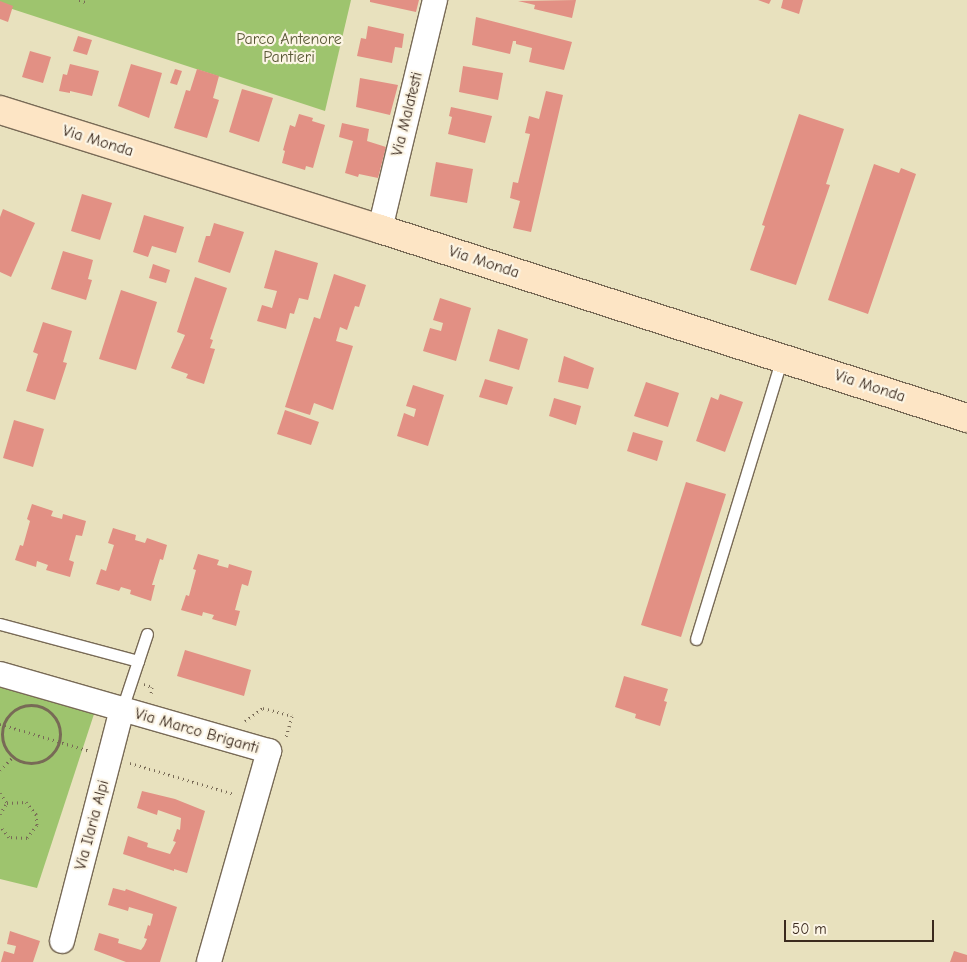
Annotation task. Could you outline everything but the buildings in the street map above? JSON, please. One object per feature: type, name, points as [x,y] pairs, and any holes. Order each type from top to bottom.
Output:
[{"type":"main road","name":"Via Monda","points":[[0,110],[380,229],[967,418]]},
{"type":"street","name":"Via Malatesti","points":[[380,229],[435,0]]},
{"type":"street","name":"Via Marco Briganti","points":[[0,674],[269,751],[209,962]]},
{"type":"street","name":"Via Ilaria Alpi","points":[[62,941],[122,709]]},
{"type":"lane","points":[[696,639],[782,358]]},
{"type":"lane","points":[[0,624],[138,661]]},
{"type":"lane","points":[[122,709],[147,634]]},
{"type":"path","points":[[79,0],[88,3]]},
{"type":"path","points":[[28,706],[46,709],[58,723],[59,742],[55,750],[48,758],[30,763],[13,756],[3,740],[5,722],[11,714],[28,706]]},
{"type":"path","points":[[0,770],[13,756]]},
{"type":"path","points":[[0,793],[7,803]]},
{"type":"path","points":[[0,826],[9,837],[27,838],[37,825],[36,814],[26,802],[7,803]]},
{"type":"path","points":[[0,814],[7,803]]},
{"type":"green space","name":"Parco Antenore Pantieri","points":[[0,0],[351,0],[325,111],[0,5]]},
{"type":"green space","points":[[0,683],[95,711],[37,888],[0,879]]}]
